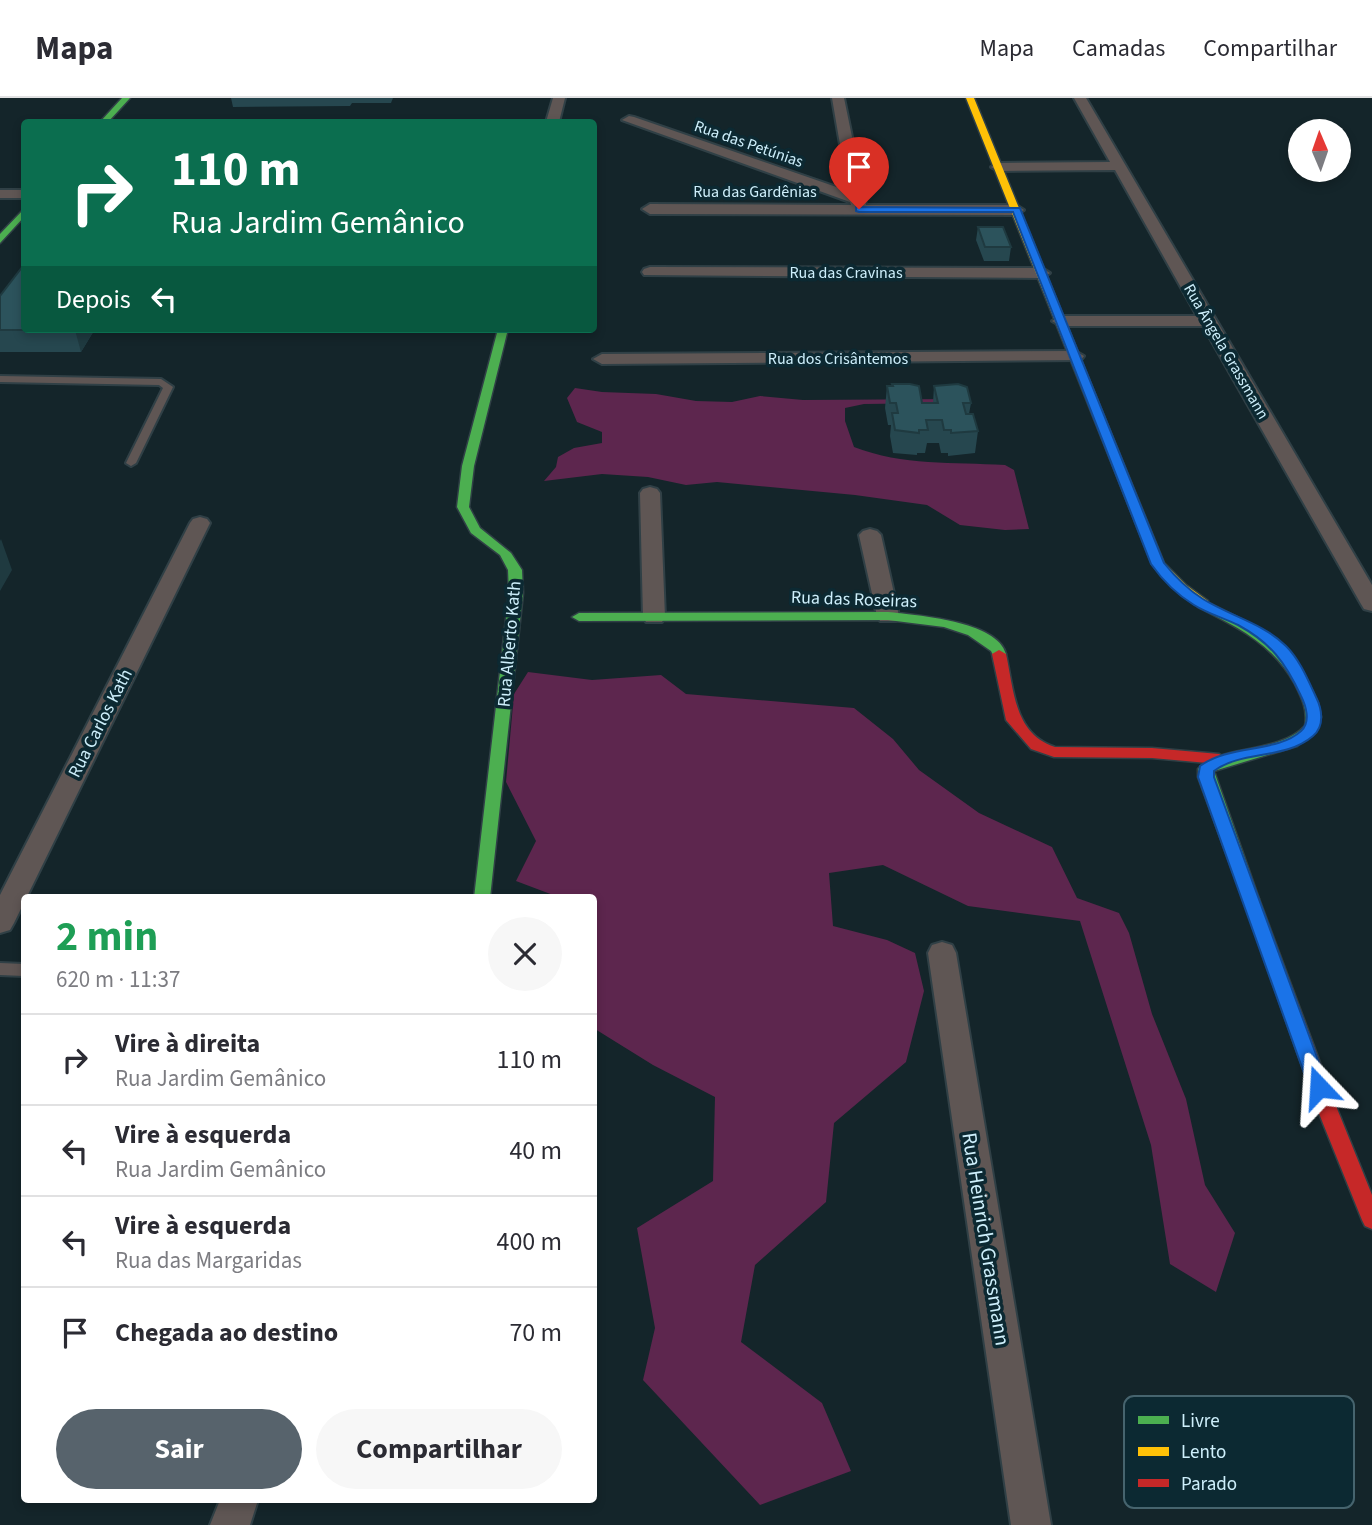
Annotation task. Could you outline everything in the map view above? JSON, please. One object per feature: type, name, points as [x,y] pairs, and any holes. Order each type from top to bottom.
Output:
[{"type":"street","points":[[107,119],[126,98]]},
{"type":"street","points":[[554,119],[559,98]]},
{"type":"street","points":[[838,98],[858,204]]},
{"type":"street","points":[[971,98],[1158,564],[1175,585],[1200,603],[1243,623],[1282,650],[1295,669],[1312,704],[1315,718],[1310,732],[1293,742],[1219,760],[1206,769],[1206,777],[1328,1111],[1372,1220]]},
{"type":"street","name":"Rua Ângela Grassmann","points":[[1080,98],[1372,604]]},
{"type":"street","name":"Rua das Petúnias","points":[[629,120],[858,204],[1016,210]]},
{"type":"street","points":[[998,167],[1121,166]]},
{"type":"street","points":[[0,194],[21,194]]},
{"type":"street","name":"Rua das Gardênias","points":[[650,209],[858,204]]},
{"type":"street","points":[[11,234],[21,217]]},
{"type":"street","name":"Rua das Cravinas","points":[[650,272],[1042,273]]},
{"type":"street","points":[[1061,321],[1210,321]]},
{"type":"street","name":"Rua Alberto Kath","points":[[482,894],[516,593],[515,570],[505,553],[475,530],[463,507],[468,466],[502,333]]},
{"type":"street","name":"Rua dos Crisântemos","points":[[602,359],[1075,356]]},
{"type":"street","points":[[650,493],[654,617]]},
{"type":"street","name":"Rua Carlos Kath","points":[[0,923],[200,523]]},
{"type":"street","points":[[870,535],[888,616]]},
{"type":"street","name":"Rua das Roseiras","points":[[579,617],[888,616],[946,623],[973,632],[998,649],[1013,720],[1036,746],[1054,752],[1152,753],[1219,760]]},
{"type":"street","name":"Rua Heinrich Grassmann","points":[[942,953],[1031,1525]]},
{"type":"street","points":[[230,1525],[238,1503]]},
{"type":"lane","points":[[0,379],[149,380],[168,387],[131,463]]},
{"type":"lane","points":[[0,969],[21,970]]},
{"type":"shaded area","points":[[575,388],[656,394],[696,401],[732,402],[760,396],[803,400],[958,399],[948,403],[864,404],[845,408],[845,421],[854,447],[872,453],[928,462],[1005,465],[1014,470],[1029,529],[1005,530],[960,525],[927,505],[855,495],[717,482],[686,485],[648,477],[602,474],[544,481],[556,467],[558,457],[574,448],[602,443],[602,432],[577,422],[567,398]]},
{"type":"shaded area","points":[[528,672],[592,680],[661,675],[686,694],[854,708],[893,739],[919,770],[979,813],[1052,847],[1077,898],[1119,913],[1129,933],[1152,1014],[1186,1099],[1205,1185],[1235,1233],[1216,1292],[1170,1264],[1151,1145],[1080,921],[968,906],[883,865],[829,873],[833,926],[887,940],[915,953],[924,991],[906,1062],[834,1123],[826,1202],[755,1265],[741,1342],[822,1403],[851,1471],[760,1505],[643,1380],[655,1328],[637,1228],[713,1181],[715,1097],[653,1065],[597,1030],[597,894],[550,894],[516,881],[536,841],[506,782],[514,694]]},
{"type":"building","points":[[978,227],[1003,227],[1011,247],[985,247]]},
{"type":"building","points":[[21,269],[21,330],[0,330],[0,296]]},
{"type":"building","points":[[892,384],[919,386],[922,403],[938,403],[934,386],[958,384],[967,387],[971,403],[963,403],[966,414],[973,414],[978,431],[951,433],[951,430],[944,430],[942,420],[926,420],[928,430],[919,430],[919,433],[895,430],[892,413],[898,413],[896,403],[890,403],[887,386],[893,386]]},
{"type":"traffic: fast","points":[[107,119],[126,98]]},
{"type":"traffic: fast","points":[[0,240],[21,216]]},
{"type":"traffic: fast","points":[[482,894],[516,593],[515,570],[505,553],[475,530],[463,507],[468,466],[502,333]]},
{"type":"traffic: fast","points":[[1203,604],[1250,629],[1274,646],[1295,672],[1313,712],[1312,727],[1292,743],[1218,763],[1206,769],[1206,777],[1251,899]]},
{"type":"traffic: fast","points":[[579,617],[888,616],[946,623],[973,632],[998,649],[999,654]]},
{"type":"traffic: slow","points":[[970,98],[1158,564],[1181,588],[1203,604]]},
{"type":"traffic: jam","points":[[999,654],[1013,720],[1036,746],[1054,752],[1152,753],[1219,759]]},
{"type":"traffic: jam","points":[[1251,899],[1328,1111],[1372,1220]]},
{"type":"route","points":[[859,209],[1016,210],[1158,564],[1175,585],[1200,603],[1243,623],[1270,640],[1282,650],[1295,669],[1312,704],[1315,718],[1310,732],[1293,742],[1269,750],[1219,760],[1206,769],[1206,777],[1319,1087]]}]
